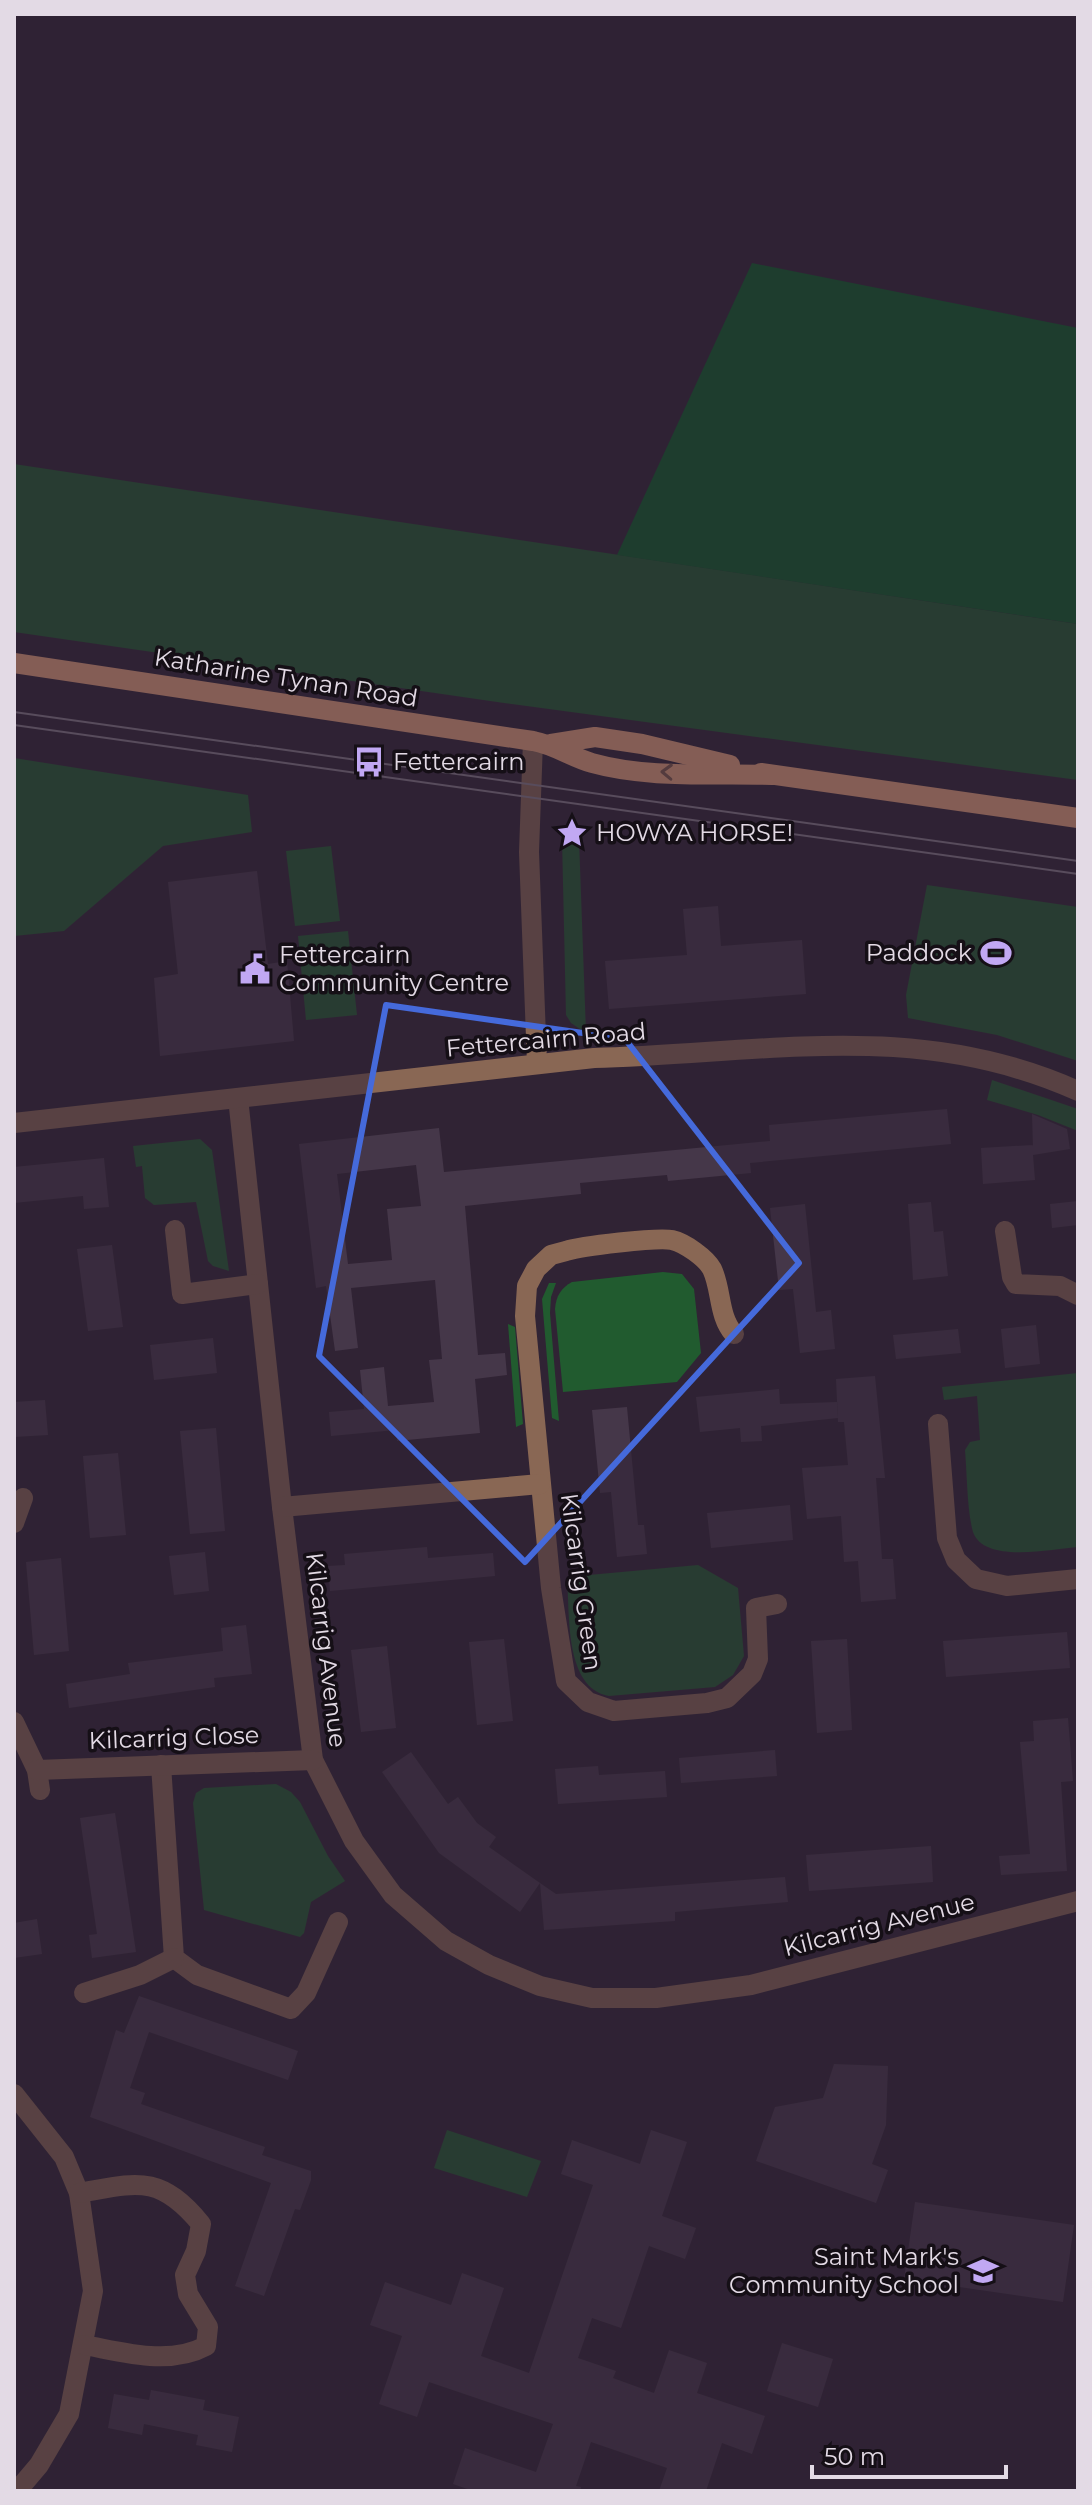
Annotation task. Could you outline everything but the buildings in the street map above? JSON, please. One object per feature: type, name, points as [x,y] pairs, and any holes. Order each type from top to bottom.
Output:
[{"type":"main road","name":"Katharine Tynan Road","points":[[14,663],[542,743],[590,763],[638,771],[773,775],[1078,818]]},
{"type":"street","points":[[537,1064],[529,852],[542,743]]},
{"type":"street","name":"Fettercairn Road","points":[[14,1123],[537,1064],[781,1046],[903,1046],[991,1060],[1078,1091]]},
{"type":"street","name":"Kilcarrig Avenue","points":[[238,1098],[313,1760],[354,1841],[393,1895],[446,1941],[489,1965],[540,1986],[592,1998],[656,1998],[751,1985],[1078,1901]]},
{"type":"street","points":[[175,1230],[182,1294],[258,1284]]},
{"type":"street","points":[[1005,1231],[1012,1277],[1016,1284],[1060,1286],[1078,1295]]},
{"type":"street","name":"Kilcarrig Green","points":[[734,1334],[726,1325],[711,1267],[700,1256],[673,1240],[573,1249],[551,1255],[536,1269],[527,1286],[525,1316],[540,1484],[551,1588],[566,1681],[588,1702],[614,1711],[707,1703],[727,1698],[752,1674],[758,1659],[756,1608],[777,1604]]},
{"type":"street","points":[[938,1424],[947,1538],[956,1560],[976,1579],[1007,1586],[1078,1579]]},
{"type":"street","name":"Kilcarrig Green","points":[[282,1507],[540,1484]]},
{"type":"street","points":[[14,1523],[23,1498]]},
{"type":"street","name":"Kilcarrig Close","points":[[14,1722],[39,1780],[161,1765],[313,1760]]},
{"type":"street","points":[[161,1765],[174,1958],[197,1975],[291,2009],[306,1993],[338,1922]]},
{"type":"street","points":[[84,1993],[142,1974],[174,1958]]},
{"type":"street","points":[[14,2094],[64,2157],[79,2193],[93,2291],[69,2414],[39,2465],[17,2491]]},
{"type":"street","points":[[79,2193],[122,2184],[153,2186],[184,2204],[201,2224],[196,2251],[185,2275],[188,2294],[208,2327],[206,2346],[192,2353],[166,2357],[84,2345]]},
{"type":"highlighted area","points":[[386,1005],[625,1039],[799,1263],[525,1562],[319,1356]]},
{"type":"green space","points":[[752,263],[1078,328],[1078,624],[617,555]]},
{"type":"green space","points":[[14,464],[1078,624],[1078,780],[504,703],[14,632]]},
{"type":"green space","points":[[14,758],[248,795],[252,832],[163,846],[64,931],[14,936]]},
{"type":"green space","points":[[562,839],[579,839],[586,1033],[571,1023],[566,1015]]},
{"type":"green space","points":[[331,846],[340,921],[295,926],[286,851]]},
{"type":"green space","name":"Paddock","points":[[927,885],[1078,907],[1078,1061],[997,1035],[908,1018],[906,995]]},
{"type":"green space","points":[[348,931],[357,1015],[306,1020],[298,936]]},
{"type":"green space","points":[[992,1080],[1078,1109],[1078,1131],[987,1100]]},
{"type":"green space","points":[[200,1139],[212,1150],[229,1271],[208,1261],[196,1202],[154,1205],[145,1198],[142,1166],[136,1167],[133,1146]]},
{"type":"green space","points":[[663,1272],[682,1274],[694,1289],[701,1353],[677,1382],[563,1392],[555,1309],[562,1290],[572,1282]]},
{"type":"green space","points":[[549,1283],[556,1283],[550,1313],[559,1421],[552,1418],[542,1299]]},
{"type":"green space","points":[[508,1324],[515,1327],[523,1424],[516,1427]]},
{"type":"green space","points":[[1078,1373],[1078,1547],[1036,1552],[990,1548],[980,1542],[973,1532],[968,1503],[965,1450],[970,1442],[980,1440],[977,1396],[944,1400],[942,1387]]},
{"type":"green space","points":[[698,1565],[738,1588],[744,1656],[733,1675],[715,1687],[609,1696],[594,1690],[584,1679],[572,1647],[567,1577]]},
{"type":"green space","points":[[276,1784],[291,1792],[300,1802],[345,1881],[311,1902],[304,1933],[300,1937],[204,1910],[193,1803],[196,1793],[204,1788]]},
{"type":"green space","points":[[447,2130],[541,2161],[527,2197],[434,2168]]},
{"type":"tram line","points":[[14,712],[1078,861]]},
{"type":"tram line","points":[[14,725],[1078,874]]},
{"type":"place","name":"Fettercairn","points":[[369,762]]},
{"type":"place","name":"HOWYA HORSE!","points":[[572,833]]},
{"type":"place","name":"Paddock","points":[[996,953]]},
{"type":"place","name":"Fettercairn Community Centre","points":[[255,969]]},
{"type":"place","name":"Saint Mark's Community School","points":[[983,2271]]}]
